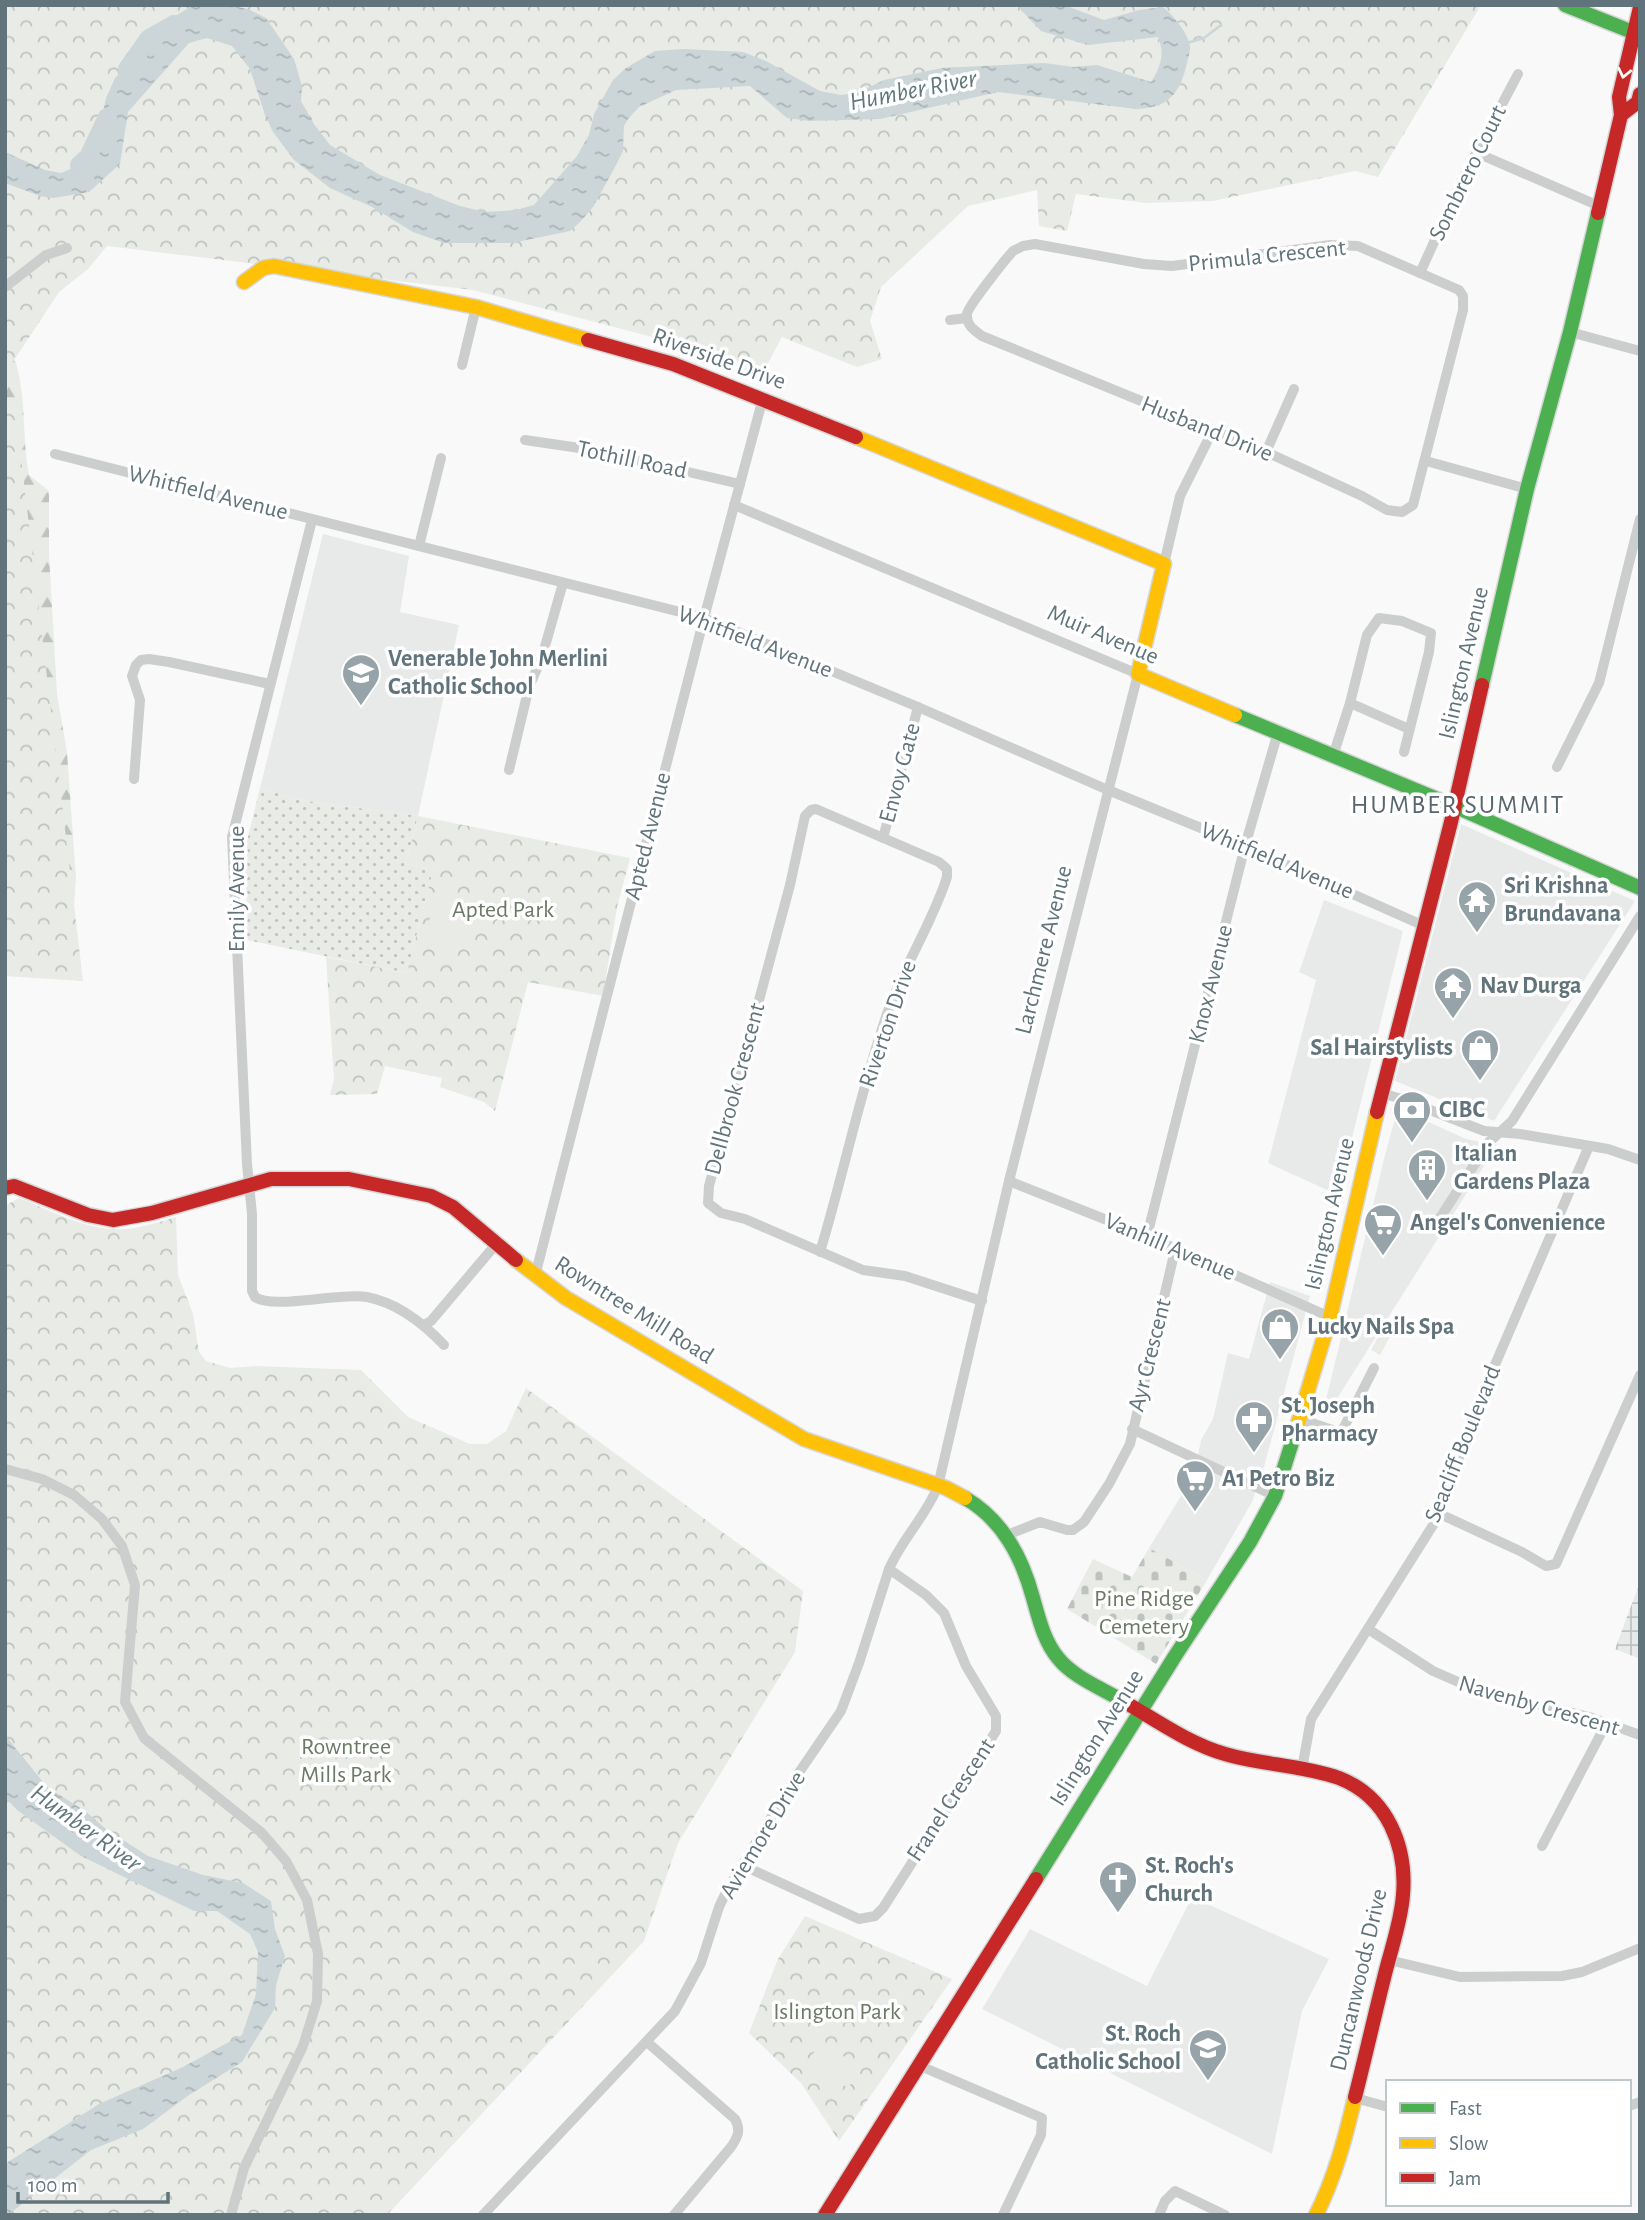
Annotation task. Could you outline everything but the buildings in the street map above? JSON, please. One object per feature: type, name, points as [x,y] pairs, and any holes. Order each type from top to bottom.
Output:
[{"type":"street","points":[[1565,5],[1636,34]]},
{"type":"street","points":[[1629,5],[1640,9]]},
{"type":"street","name":"Islington Avenue","points":[[825,2215],[1213,1597],[1247,1548],[1275,1496],[1330,1317],[1381,1093],[1454,806],[1527,489],[1570,332],[1621,115],[1619,97],[1640,9]]},
{"type":"street","name":"Sombrero Court","points":[[1420,273],[1518,74]]},
{"type":"street","name":"Islington Avenue","points":[[1621,115],[1638,102],[1640,94]]},
{"type":"street","points":[[1477,153],[1599,206]]},
{"type":"street","name":"Primula Crescent","points":[[967,316],[968,308],[1013,251],[1029,245],[1172,266],[1344,244],[1371,250],[1459,290],[1463,296],[1464,302],[1426,461]]},
{"type":"street","points":[[5,286],[46,255],[67,248]]},
{"type":"street","name":"Riverside Drive","points":[[244,282],[264,268],[274,266],[476,307],[673,364],[763,398],[1164,564]]},
{"type":"street","points":[[461,365],[476,307]]},
{"type":"street","points":[[950,320],[967,316]]},
{"type":"street","name":"Husband Drive","points":[[967,316],[972,328],[982,336],[1266,452],[1395,512],[1408,510],[1413,505],[1426,461]]},
{"type":"street","points":[[1570,332],[1640,351]]},
{"type":"street","points":[[1266,452],[1294,389]]},
{"type":"street","name":"Apted Avenue","points":[[535,1276],[763,398]]},
{"type":"street","name":"Larchmere Avenue","points":[[938,1486],[1009,1181],[1138,674],[1180,496],[1212,432]]},
{"type":"street","name":"Tothill Road","points":[[525,440],[593,450],[740,484]]},
{"type":"street","name":"Whitfield Avenue","points":[[55,454],[704,618],[1245,846],[1422,925]]},
{"type":"street","points":[[419,546],[441,458]]},
{"type":"street","points":[[1426,461],[1527,489]]},
{"type":"street","name":"Muir Avenue","points":[[734,505],[1454,806],[1640,888]]},
{"type":"street","points":[[1557,767],[1599,683],[1636,556],[1640,519]]},
{"type":"street","name":"Emily Avenue","points":[[312,520],[232,838],[252,1214],[252,1291],[254,1297],[267,1303],[337,1296],[366,1297],[391,1304],[424,1325]]},
{"type":"street","points":[[509,770],[529,687],[542,657],[563,583]]},
{"type":"street","points":[[1333,755],[1350,703],[1367,635],[1379,618],[1402,621],[1431,633],[1429,652],[1404,752]]},
{"type":"street","points":[[134,779],[141,701],[132,676],[141,660],[169,662],[270,684]]},
{"type":"street","points":[[1350,703],[1409,729]]},
{"type":"street","name":"Envoy Gate","points":[[883,838],[918,707]]},
{"type":"street","name":"Knox Avenue","points":[[1147,1236],[1245,846],[1278,732]]},
{"type":"street","name":"Dellbrook Crescent","points":[[883,838],[820,810],[811,810],[805,816],[790,886],[708,1194],[708,1203],[714,1209],[745,1219],[863,1270],[905,1276],[982,1301]]},
{"type":"street","name":"Riverton Drive","points":[[820,1252],[847,1147],[887,1013],[906,964],[947,877],[947,869],[940,862],[883,838]]},
{"type":"street","points":[[1438,1221],[1489,1142],[1512,1121],[1640,916]]},
{"type":"street","points":[[1381,1093],[1484,1131],[1520,1134],[1608,1149],[1640,1160]]},
{"type":"street","name":"Seacliff Boulevard","points":[[1302,1769],[1311,1720],[1440,1514],[1473,1416],[1588,1146]]},
{"type":"street","name":"Rowntree Mill Road","points":[[5,1188],[14,1186],[88,1215],[113,1220],[152,1213],[271,1179],[348,1179],[431,1196],[453,1207],[535,1276],[566,1298],[803,1439],[938,1486],[969,1500],[1007,1535],[1024,1568],[1041,1626],[1059,1659],[1068,1668],[1141,1712]]},
{"type":"street","name":"Vanhill Avenue","points":[[1009,1181],[1147,1236],[1330,1317]]},
{"type":"street","points":[[444,1345],[424,1325],[431,1321],[496,1243]]},
{"type":"street","name":"Ayr Crescent","points":[[1175,1250],[1132,1429],[1275,1496]]},
{"type":"street","points":[[1300,1419],[1341,1433],[1374,1368]]},
{"type":"street","points":[[1440,1514],[1546,1566],[1556,1564],[1640,1376]]},
{"type":"street","points":[[1007,1535],[1040,1522],[1067,1530],[1079,1527],[1122,1461],[1132,1429]]},
{"type":"street","points":[[5,1469],[42,1479],[74,1495],[102,1519],[122,1546],[135,1585],[125,1702],[144,1738],[262,1833],[286,1861],[307,1900],[318,1954],[317,2001],[303,2046],[244,2168],[231,2215]]},
{"type":"street","name":"Aviemore Drive","points":[[483,2215],[675,2011],[694,1980],[719,1907],[798,1774],[841,1711],[889,1569],[933,1499],[938,1486]]},
{"type":"street","name":"Franel Crescent","points":[[743,1865],[837,1911],[859,1919],[875,1916],[883,1908],[996,1731],[996,1716],[966,1666],[944,1613],[926,1595],[889,1569]]},
{"type":"street","name":"Navenby Crescent","points":[[1368,1629],[1453,1681],[1492,1695],[1579,1715],[1640,1735]]},
{"type":"street","name":"Duncanwoods Drive","points":[[1141,1712],[1215,1752],[1241,1760],[1335,1776],[1362,1791],[1385,1814],[1395,1830],[1402,1850],[1405,1872],[1403,1898],[1389,1960],[1337,2169],[1317,2215]]},
{"type":"street","points":[[1542,1846],[1606,1724]]},
{"type":"street","points":[[1389,1960],[1460,1976],[1562,1976],[1582,1972],[1640,1948]]},
{"type":"street","points":[[647,2042],[735,2119],[739,2126],[737,2138],[731,2147],[674,2215]]},
{"type":"street","points":[[918,2065],[1042,2118],[1041,2135],[1003,2215]]},
{"type":"street","points":[[1355,2098],[1386,2106]]},
{"type":"street","points":[[1160,2215],[1165,2201],[1175,2191],[1226,2215]]},
{"type":"shaded area","name":"Venerable John Merlini Catholic School","points":[[323,534],[409,556],[400,612],[459,625],[418,816],[306,801],[260,788]]},
{"type":"shaded area","points":[[1461,824],[1635,901],[1494,1121],[1395,1081]]},
{"type":"shaded area","points":[[1324,900],[1403,931],[1338,1195],[1268,1163],[1316,980],[1299,972]]},
{"type":"shaded area","points":[[1398,1108],[1466,1139],[1497,1145],[1331,1408],[1325,1404]]},
{"type":"shaded area","points":[[1270,1282],[1310,1296],[1252,1502],[1207,1580],[1149,1548],[1194,1475],[1201,1440],[1213,1419],[1228,1353],[1249,1359]]},
{"type":"shaded area","points":[[1640,1582],[1640,1659],[1615,1649]]},
{"type":"shaded area","name":"St. Roch Catholic School","points":[[1192,1897],[1329,1959],[1302,2011],[1272,2154],[982,2009],[1030,1929],[1147,1986]]},
{"type":"green space","points":[[5,5],[1481,5],[1378,177],[1355,171],[1213,201],[1146,203],[1076,194],[1067,231],[1039,226],[1037,190],[968,206],[881,287],[870,321],[882,359],[857,367],[782,337],[761,376],[660,339],[473,290],[107,246],[88,269],[59,292],[5,374]]},
{"type":"green space","points":[[5,349],[11,349],[20,380],[29,475],[49,491],[49,554],[57,694],[67,752],[76,878],[72,931],[5,974]]},
{"type":"green space","points":[[5,404],[16,416],[83,981],[5,976]]},
{"type":"green space","points":[[260,788],[306,801],[418,816],[406,864],[433,870],[407,973],[247,940],[245,849]]},
{"type":"green space","name":"Apted Park","points":[[418,816],[630,858],[617,907],[603,996],[528,982],[495,1111],[484,1102],[440,1087],[442,1078],[385,1066],[377,1094],[330,1095],[334,1079],[326,957],[407,973],[433,870],[406,864]]},
{"type":"green space","points":[[435,901],[457,903],[469,914],[474,929],[463,948],[429,942],[425,936]]},
{"type":"green space","name":"Rowntree Mills Park","points":[[19,1198],[75,1221],[104,1228],[134,1228],[176,1217],[178,1275],[193,1314],[199,1352],[206,1361],[230,1368],[256,1366],[361,1370],[408,1417],[470,1444],[487,1444],[506,1431],[526,1388],[803,1591],[795,1652],[678,1843],[644,1941],[387,2215],[5,2215],[5,1206]]},
{"type":"green space","points":[[1384,1326],[1393,1331],[1380,1355],[1371,1350]]},
{"type":"green space","name":"Pine Ridge Cemetery","points":[[1149,1548],[1207,1580],[1156,1664],[1067,1609],[1093,1559],[1132,1577]]},
{"type":"green space","name":"Islington Park","points":[[805,1916],[952,1979],[839,2141],[801,2083],[749,2033],[778,1959]]},
{"type":"green space","points":[[821,2042],[861,2067],[848,2088],[807,2063]]},
{"type":"water","points":[[198,5],[228,5],[248,9],[266,18],[294,59],[302,86],[301,101],[330,145],[380,175],[460,206],[485,212],[516,210],[534,205],[577,156],[589,135],[594,114],[613,80],[626,68],[655,51],[684,49],[743,52],[766,61],[820,91],[841,95],[857,93],[884,80],[942,68],[1044,63],[1074,67],[1097,65],[1151,82],[1157,71],[1161,60],[1158,37],[1088,45],[1041,31],[1019,5],[1064,5],[1104,20],[1139,10],[1163,7],[1180,25],[1190,47],[1181,83],[1171,97],[1156,106],[1136,109],[998,92],[880,119],[809,121],[787,118],[750,86],[676,90],[639,107],[628,119],[624,126],[623,151],[615,167],[593,207],[570,231],[512,243],[444,243],[413,232],[372,207],[330,188],[294,160],[273,132],[250,69],[232,46],[207,38],[189,43],[128,112],[120,164],[89,192],[54,198],[40,196],[5,183],[5,152],[45,170],[61,173],[75,167],[96,145],[106,98],[115,78],[164,23]]},
{"type":"water","points":[[5,1735],[47,1787],[148,1856],[203,1875],[243,1883],[271,1901],[275,1929],[285,1956],[276,1985],[275,2008],[242,2062],[189,2095],[143,2129],[91,2150],[8,2215],[5,2215],[5,2164],[99,2104],[183,2067],[242,2035],[256,1994],[258,1952],[250,1934],[217,1911],[194,1911],[81,1856],[17,1810],[5,1797]]},
{"type":"waterway","name":"Humber River","points":[[127,69],[149,38],[174,24]]},
{"type":"waterway","points":[[1187,43],[1204,38],[1221,25]]},
{"type":"waterway","name":"Humber River","points":[[79,165],[88,157],[107,117]]},
{"type":"traffic: fast","points":[[1565,5],[1640,35]]},
{"type":"traffic: fast","points":[[1482,685],[1527,489],[1570,332],[1598,213]]},
{"type":"traffic: fast","points":[[1235,715],[1454,806],[1640,888]]},
{"type":"traffic: fast","points":[[1036,1879],[1175,1656],[1250,1542],[1275,1496],[1296,1430]]},
{"type":"traffic: fast","points":[[965,1498],[990,1517],[1017,1554],[1040,1622],[1058,1658],[1079,1676],[1121,1700]]},
{"type":"traffic: slow","points":[[244,282],[263,268],[274,266],[476,307],[588,340]]},
{"type":"traffic: slow","points":[[856,437],[1164,564],[1138,674],[1235,715]]},
{"type":"traffic: slow","points":[[1296,1430],[1330,1317],[1377,1112]]},
{"type":"traffic: slow","points":[[516,1260],[566,1298],[804,1439],[946,1488],[965,1498]]},
{"type":"traffic: slow","points":[[1316,2215],[1339,2158],[1355,2097]]},
{"type":"traffic: jam","points":[[1598,213],[1621,115],[1619,97],[1640,7]]},
{"type":"traffic: jam","points":[[1621,115],[1638,102],[1640,94]]},
{"type":"traffic: jam","points":[[588,340],[673,364],[856,437]]},
{"type":"traffic: jam","points":[[1377,1112],[1451,822],[1482,685]]},
{"type":"traffic: jam","points":[[5,1188],[14,1186],[88,1215],[113,1220],[152,1213],[271,1179],[349,1179],[431,1196],[453,1207],[516,1260]]},
{"type":"traffic: jam","points":[[1121,1700],[1184,1737],[1211,1749],[1239,1758],[1311,1770],[1339,1778],[1370,1798],[1391,1826],[1402,1859],[1402,1906],[1355,2097]]},
{"type":"traffic: jam","points":[[825,2215],[1036,1879]]},
{"type":"place","name":"Venerable John Merlini Catholic School","points":[[361,707]]},
{"type":"place","name":"Sri Krishna Brundavana","points":[[1477,934]]},
{"type":"place","name":"Nav Durga","points":[[1453,1020]]},
{"type":"place","name":"Sal Hairstylists","points":[[1480,1082]]},
{"type":"place","name":"CIBC","points":[[1412,1144]]},
{"type":"place","name":"Italian Gardens Plaza","points":[[1427,1202]]},
{"type":"place","name":"Angel's Convenience","points":[[1383,1257]]},
{"type":"place","name":"Lucky Nails Spa","points":[[1280,1361]]},
{"type":"place","name":"St. Joseph Pharmacy","points":[[1254,1454]]},
{"type":"place","name":"A1 Petro Biz","points":[[1195,1513]]},
{"type":"place","name":"St. Roch's Church","points":[[1118,1914]]},
{"type":"place","name":"St. Roch Catholic School","points":[[1208,2082]]},
{"type":"district","name":"HUMBER SUMMIT","points":[[1458,805]]}]
